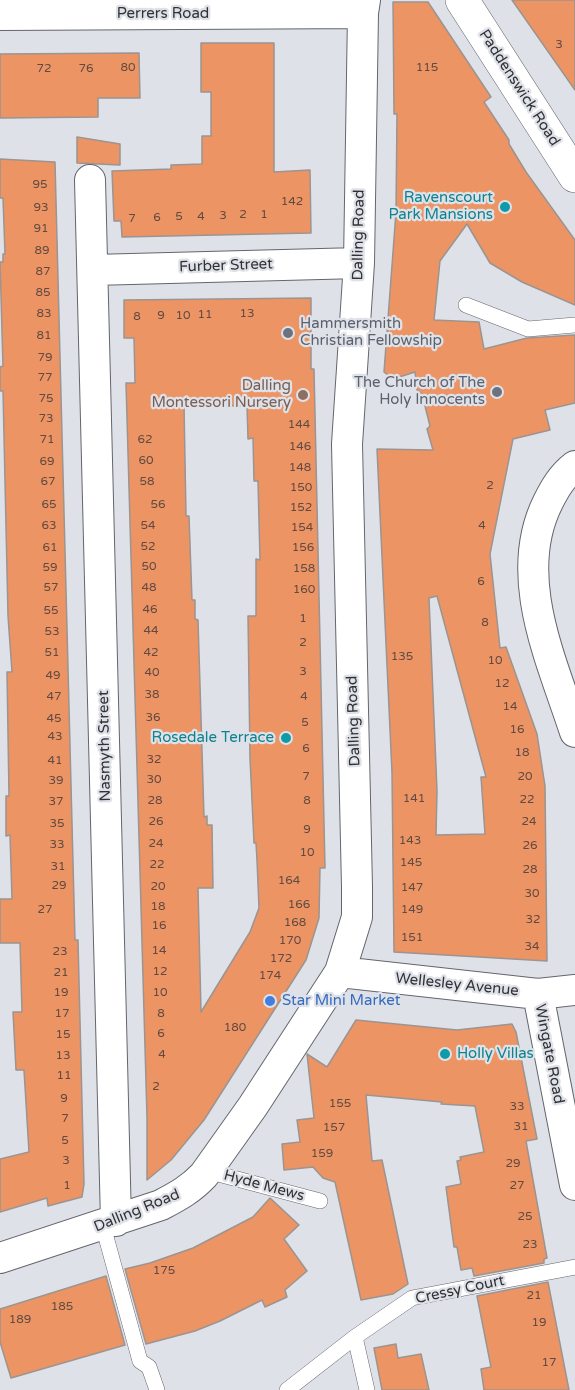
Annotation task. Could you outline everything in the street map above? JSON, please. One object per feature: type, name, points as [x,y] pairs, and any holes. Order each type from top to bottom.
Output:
[{"type":"main road","name":"Paddenswick Road","points":[[462,0],[575,176]]},
{"type":"street","name":"Perrers Road","points":[[0,15],[364,6]]},
{"type":"street","name":"Dalling Road","points":[[0,1258],[110,1224],[161,1205],[186,1192],[207,1171],[253,1106],[340,972],[357,917],[347,444],[359,262],[364,6]]},
{"type":"street","name":"Nasmyth Street","points":[[90,180],[110,1224]]},
{"type":"street","name":"Furber Street","points":[[93,270],[359,262]]},
{"type":"street","points":[[575,466],[554,489],[543,512],[538,526],[533,571],[535,597],[542,628],[575,732]]},
{"type":"street","name":"Wellesley Avenue","points":[[340,972],[537,994],[575,990]]},
{"type":"street","name":"Wingate Road","points":[[537,994],[575,1185]]},
{"type":"lane","points":[[466,305],[528,329],[575,325]]},
{"type":"lane","name":"Hyde Mews","points":[[207,1171],[321,1201]]},
{"type":"lane","points":[[110,1224],[140,1360],[149,1367],[157,1390]]},
{"type":"lane","name":"Cressy Court","points":[[287,1390],[355,1337],[412,1298],[575,1267]]},
{"type":"lane","points":[[355,1337],[367,1390]]},
{"type":"building","points":[[512,0],[575,0],[575,90]]},
{"type":"building","points":[[393,2],[428,2],[491,97],[484,102],[509,140],[509,144],[526,172],[575,240],[575,305],[522,282],[490,263],[467,224],[440,261],[434,320],[479,322],[484,349],[527,338],[575,335],[575,403],[545,410],[550,430],[513,439],[490,554],[500,648],[506,647],[537,734],[545,786],[547,961],[394,952],[392,773],[377,449],[433,450],[427,429],[430,426],[422,394],[417,390],[415,372],[393,379],[384,372],[396,212],[397,114],[394,114]],"holes":[[[437,596],[486,777],[481,777],[485,834],[436,835],[437,791],[429,598]]]},
{"type":"building","points":[[201,43],[274,43],[274,172],[310,170],[311,233],[122,237],[121,221],[114,221],[112,171],[171,169],[171,165],[202,164],[202,136],[211,136],[211,92],[201,92]]},
{"type":"building","points":[[139,53],[140,98],[98,98],[98,117],[0,118],[0,54]]},
{"type":"building","points":[[77,137],[120,144],[120,165],[77,163]]},
{"type":"building","points":[[0,159],[55,162],[75,940],[78,940],[84,1184],[82,1197],[48,1206],[47,1198],[0,1212],[0,1159],[29,1152],[24,1070],[16,1070],[13,1012],[22,1012],[20,943],[0,943],[0,899],[12,899],[10,835],[6,836],[6,796],[9,796],[7,672],[12,672],[8,616],[3,391],[0,391],[0,367],[3,366],[0,262],[3,262],[3,254],[5,254],[3,198],[0,198]]},
{"type":"building","points":[[311,298],[311,369],[314,369],[325,868],[320,868],[319,918],[306,960],[204,1120],[171,1160],[147,1180],[126,383],[135,383],[134,338],[124,338],[124,300]],"holes":[[[184,405],[247,406],[248,439],[253,438],[254,481],[258,481],[260,560],[256,559],[256,616],[248,616],[250,758],[259,908],[250,932],[201,1012],[198,888],[213,888],[212,825],[207,825],[207,816],[204,817],[198,620],[195,619],[195,600],[192,600],[189,516],[186,516]]]},
{"type":"building","points":[[356,1020],[457,1030],[512,1024],[516,1032],[537,1139],[526,1141],[547,1258],[544,1259],[544,1263],[474,1276],[472,1268],[461,1270],[457,1247],[454,1247],[446,1187],[461,1184],[457,1161],[461,1160],[460,1157],[484,1152],[475,1106],[366,1095],[372,1161],[382,1160],[408,1284],[393,1294],[361,1300],[335,1182],[323,1178],[313,1167],[284,1170],[282,1144],[300,1142],[297,1120],[314,1118],[307,1054],[327,1067]]},
{"type":"building","points":[[270,1198],[299,1225],[284,1239],[307,1271],[285,1290],[287,1297],[265,1307],[262,1300],[195,1331],[146,1344],[125,1269],[193,1248],[253,1217]]},
{"type":"building","points":[[106,1276],[125,1345],[11,1378],[0,1342],[0,1309]]},
{"type":"building","points":[[548,1282],[569,1390],[484,1390],[481,1369],[491,1367],[477,1296]]},
{"type":"building","points":[[396,1344],[398,1358],[421,1354],[429,1390],[382,1390],[374,1348]]},
{"type":"place","name":"Ravenscourt Park Mansions","points":[[505,207]]},
{"type":"place","name":"Hammersmith Christian Fellowship","points":[[288,333]]},
{"type":"place","name":"The Church of The Holy Innocents","points":[[497,392]]},
{"type":"place","name":"Dalling Montessori Nursery","points":[[303,395]]},
{"type":"place","name":"Rosedale Terrace","points":[[286,738]]},
{"type":"place","name":"Star Mini Market","points":[[270,1001]]},
{"type":"place","name":"Holly Villas","points":[[445,1054]]}]
